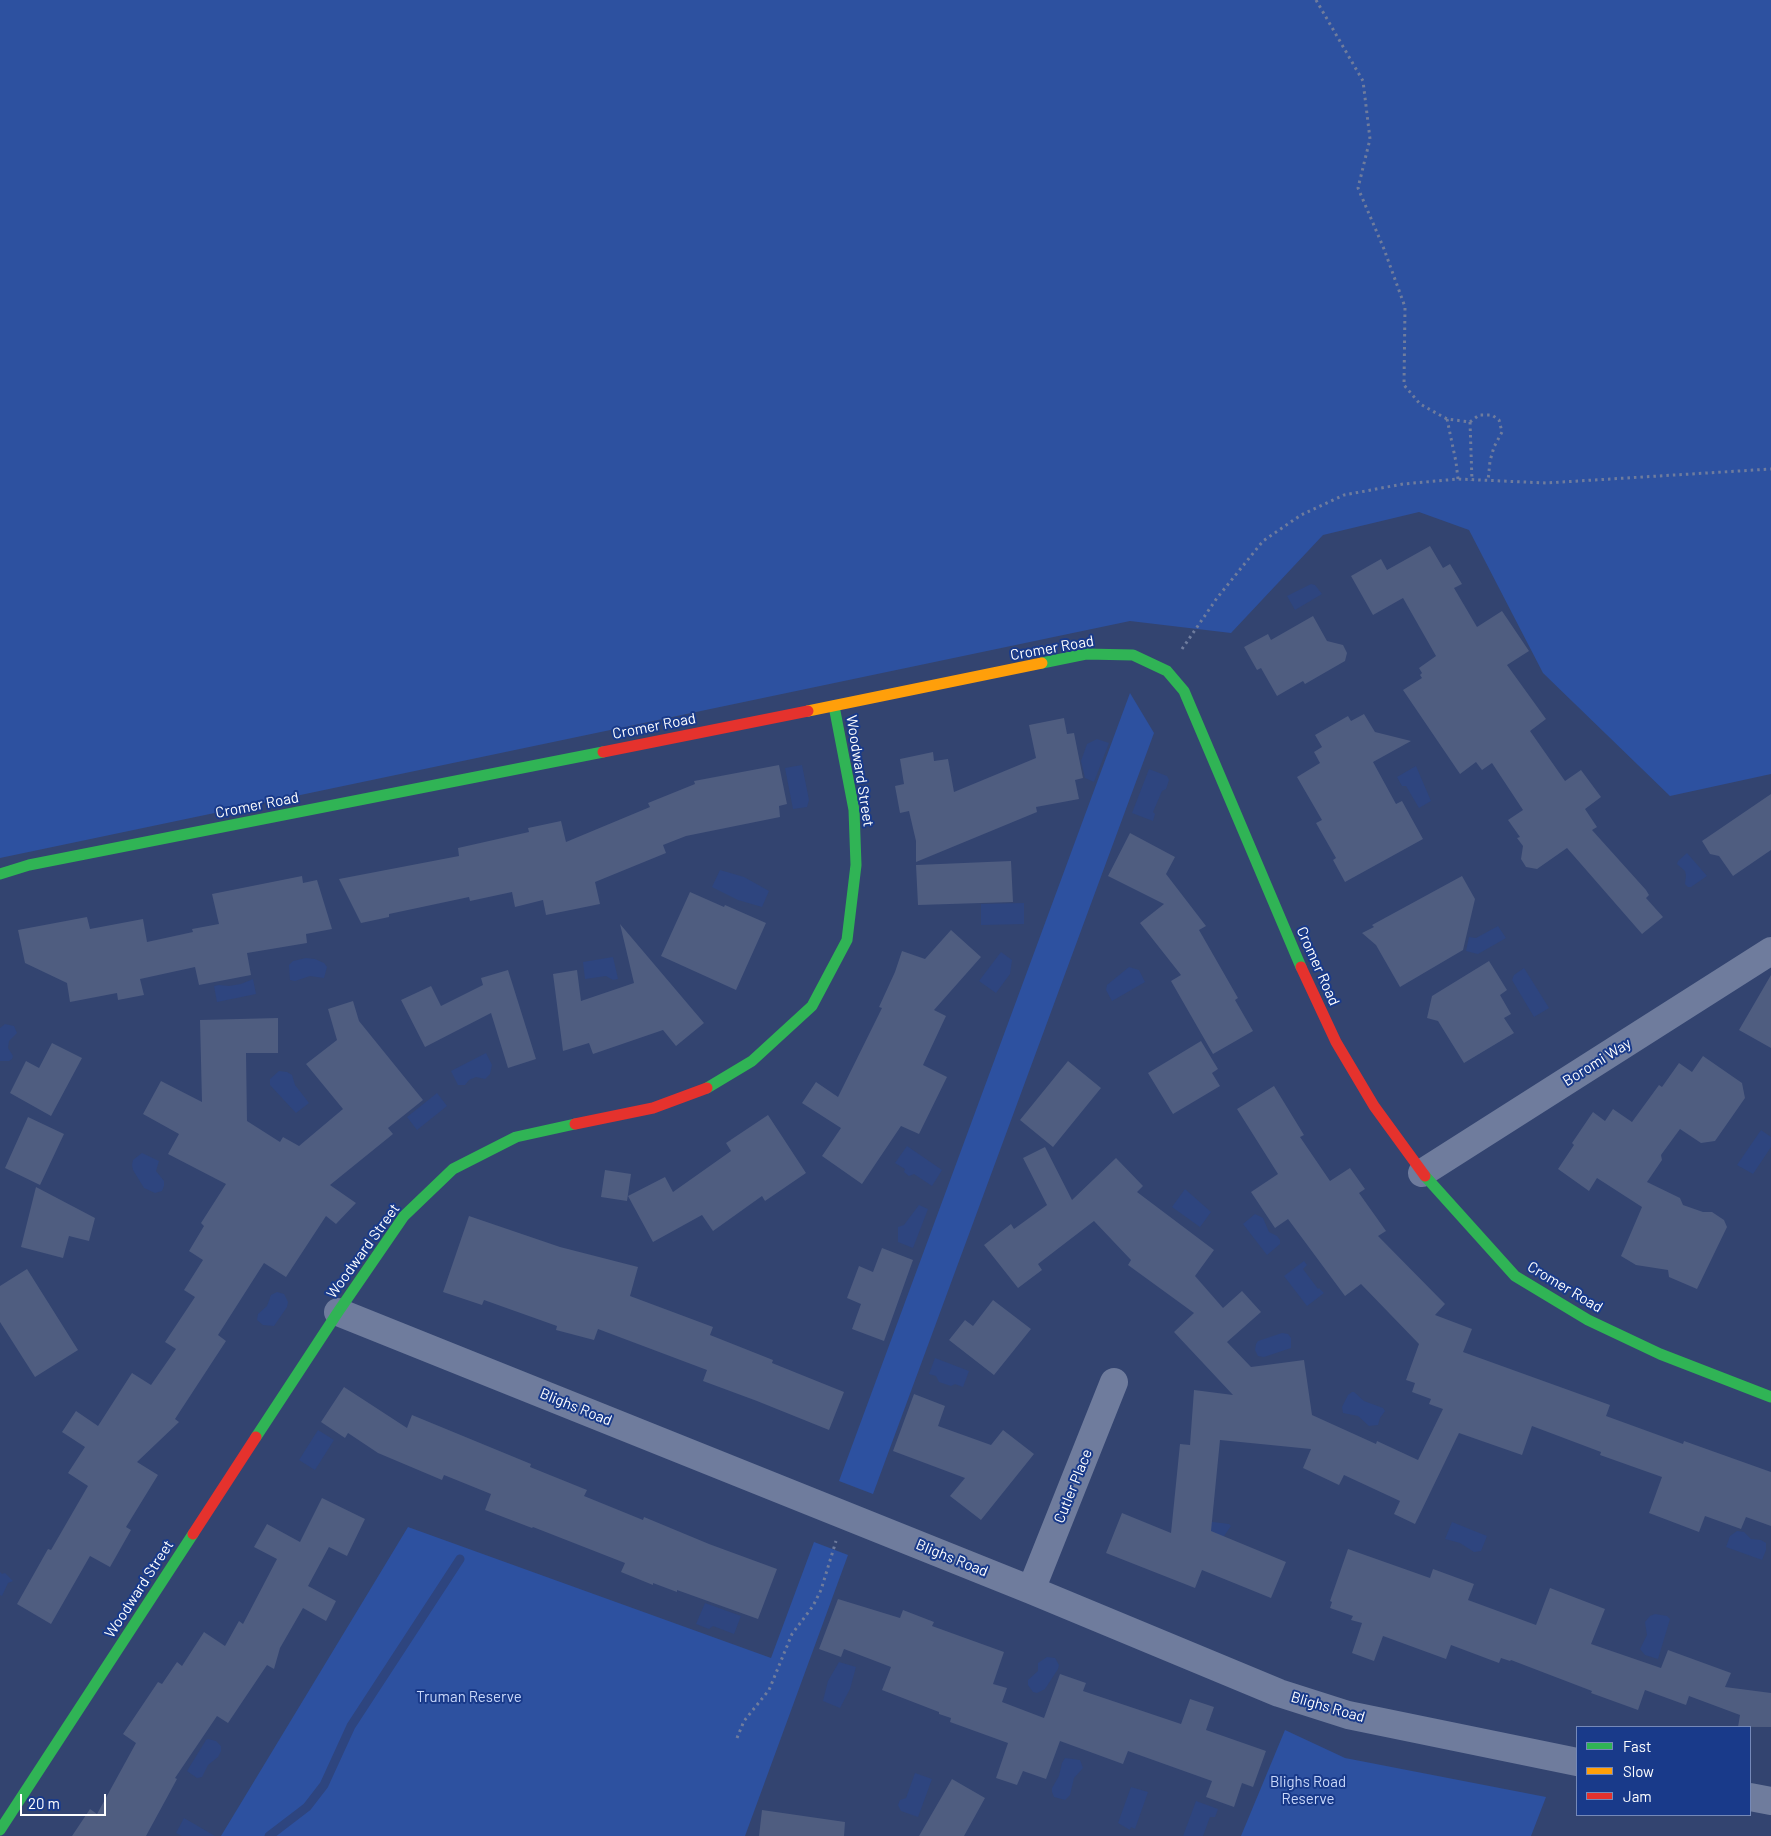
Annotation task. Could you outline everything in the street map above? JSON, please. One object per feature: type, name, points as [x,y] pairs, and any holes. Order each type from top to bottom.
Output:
[{"type":"street","name":"Cromer Road","points":[[0,874],[29,865],[834,706],[1086,654],[1133,655],[1167,671],[1184,691],[1286,931],[1336,1042],[1374,1106],[1422,1173],[1515,1276],[1588,1320],[1660,1354],[1771,1397]]},
{"type":"street","name":"Woodward Street","points":[[0,1830],[338,1312],[404,1216],[453,1169],[516,1137],[653,1108],[710,1087],[752,1061],[812,1006],[847,940],[856,865],[854,810],[834,706]]},
{"type":"street","name":"Boromi Way","points":[[1422,1173],[1771,951]]},
{"type":"street","name":"Blighs Road","points":[[338,1312],[1031,1590],[1279,1693],[1348,1716],[1576,1762]]},
{"type":"street","name":"Cutler Place","points":[[1031,1590],[1114,1382]]},
{"type":"street","points":[[1751,1797],[1771,1802]]},
{"type":"path","points":[[1316,0],[1363,81],[1370,139],[1358,188],[1384,249],[1405,307],[1404,385],[1420,404],[1447,419],[1470,422],[1480,415],[1492,415],[1500,420],[1502,432],[1494,447],[1490,461],[1488,481]]},
{"type":"path","points":[[1447,419],[1458,479]]},
{"type":"path","points":[[1470,422],[1472,481]]},
{"type":"path","points":[[1167,671],[1217,598],[1263,540],[1301,515],[1344,495],[1403,484],[1458,479],[1546,483],[1771,469]]},
{"type":"path","points":[[737,1738],[744,1721],[768,1690],[792,1634],[813,1606],[821,1590],[845,1515]]},
{"type":"green space","points":[[0,0],[1771,0],[1771,774],[1670,796],[1543,673],[1469,530],[1419,512],[1323,535],[1231,633],[1130,621],[0,858]]},
{"type":"green space","points":[[1130,693],[1154,733],[873,1494],[839,1481]]},
{"type":"green space","name":"Truman Reserve","points":[[408,1527],[771,1658],[814,1542],[848,1555],[745,1836],[221,1836]]},
{"type":"green space","name":"Blighs Road Reserve","points":[[1285,1730],[1345,1758],[1546,1797],[1531,1836],[1241,1836]]},
{"type":"shaded area","points":[[1311,584],[1315,585],[1322,594],[1295,610],[1287,596]]},
{"type":"shaded area","points":[[1097,739],[1109,743],[1094,782],[1085,778],[1081,761],[1087,744]]},
{"type":"shaded area","points":[[802,765],[809,800],[807,807],[793,809],[785,768]]},
{"type":"shaded area","points":[[1416,766],[1431,801],[1419,808],[1406,786],[1402,786],[1397,777]]},
{"type":"shaded area","points":[[1149,769],[1167,776],[1169,780],[1153,812],[1155,814],[1153,821],[1132,813]]},
{"type":"shaded area","points":[[1687,853],[1707,876],[1691,887],[1685,884],[1685,871],[1677,864]]},
{"type":"shaded area","points":[[720,870],[744,877],[769,891],[762,907],[738,900],[712,887]]},
{"type":"shaded area","points":[[1024,903],[1024,924],[981,925],[981,904]]},
{"type":"shaded area","points":[[1498,926],[1506,938],[1478,954],[1466,951],[1469,937],[1476,938]]},
{"type":"shaded area","points":[[1001,952],[1012,960],[1010,974],[996,993],[979,981]]},
{"type":"shaded area","points":[[613,957],[618,979],[613,980],[606,976],[585,979],[583,962]]},
{"type":"shaded area","points":[[306,958],[324,963],[327,967],[324,978],[310,976],[295,981],[290,980],[289,965],[293,961]]},
{"type":"shaded area","points":[[1129,967],[1139,970],[1145,982],[1112,1001],[1106,990],[1107,985]]},
{"type":"shaded area","points":[[1524,968],[1549,1008],[1534,1017],[1512,980],[1514,975]]},
{"type":"shaded area","points":[[253,979],[256,994],[217,1002],[214,986],[241,984]]},
{"type":"shaded area","points":[[5,1024],[14,1026],[17,1033],[9,1041],[8,1048],[13,1056],[12,1059],[0,1061],[0,1028]]},
{"type":"shaded area","points":[[486,1053],[492,1065],[490,1074],[485,1079],[476,1077],[469,1080],[465,1085],[458,1085],[451,1071]]},
{"type":"shaded area","points":[[279,1071],[292,1075],[295,1085],[309,1103],[296,1113],[270,1085],[270,1079]]},
{"type":"shaded area","points":[[437,1093],[447,1106],[417,1130],[407,1117]]},
{"type":"shaded area","points":[[1761,1130],[1771,1137],[1771,1147],[1753,1174],[1737,1165]]},
{"type":"shaded area","points":[[907,1146],[942,1170],[932,1186],[914,1174],[909,1176],[904,1172],[905,1169],[895,1163]]},
{"type":"shaded area","points":[[142,1153],[159,1161],[156,1171],[164,1181],[162,1191],[155,1193],[144,1188],[133,1170],[133,1160]]},
{"type":"shaded area","points":[[1185,1189],[1211,1212],[1200,1227],[1172,1207]]},
{"type":"shaded area","points":[[919,1205],[928,1209],[913,1248],[898,1242],[898,1227],[904,1225]]},
{"type":"shaded area","points":[[1255,1214],[1263,1218],[1269,1232],[1280,1240],[1280,1244],[1267,1255],[1243,1224]]},
{"type":"shaded area","points":[[1304,1261],[1307,1265],[1303,1269],[1318,1289],[1324,1293],[1307,1306],[1284,1276]]},
{"type":"shaded area","points":[[277,1292],[284,1294],[288,1302],[287,1307],[274,1326],[263,1325],[257,1320],[258,1314],[267,1306],[271,1295]]},
{"type":"shaded area","points":[[1282,1333],[1288,1334],[1291,1338],[1291,1348],[1264,1357],[1258,1356],[1255,1350],[1258,1341]]},
{"type":"shaded area","points":[[935,1358],[969,1371],[963,1387],[939,1382],[936,1376],[929,1374]]},
{"type":"shaded area","points":[[1352,1392],[1364,1401],[1383,1408],[1385,1411],[1378,1425],[1369,1426],[1358,1416],[1343,1413],[1342,1407],[1348,1395]]},
{"type":"shaded area","points":[[318,1430],[334,1440],[315,1470],[299,1460]]},
{"type":"shaded area","points":[[1189,1519],[1229,1524],[1231,1526],[1222,1539]]},
{"type":"shaded area","points":[[1452,1522],[1487,1536],[1481,1551],[1474,1552],[1460,1543],[1445,1539]]},
{"type":"shaded area","points":[[1737,1531],[1744,1532],[1751,1539],[1761,1540],[1766,1543],[1766,1550],[1762,1560],[1726,1547],[1730,1536]]},
{"type":"shaded area","points":[[0,1572],[2,1574],[5,1573],[13,1581],[8,1583],[2,1596],[0,1595]]},
{"type":"shaded area","points":[[705,1603],[741,1616],[734,1634],[713,1626],[709,1629],[696,1624]]},
{"type":"shaded area","points":[[1655,1614],[1667,1616],[1670,1619],[1658,1659],[1645,1655],[1640,1649],[1647,1635],[1645,1622],[1650,1616]]},
{"type":"shaded area","points":[[1047,1657],[1055,1658],[1059,1665],[1058,1669],[1045,1689],[1037,1693],[1033,1692],[1028,1685],[1028,1680],[1038,1671],[1038,1663]]},
{"type":"shaded area","points":[[839,1662],[856,1667],[850,1689],[840,1708],[823,1701],[828,1681]]},
{"type":"shaded area","points":[[208,1739],[216,1741],[221,1746],[221,1751],[218,1757],[208,1765],[202,1777],[197,1778],[187,1771]]},
{"type":"shaded area","points":[[1065,1758],[1080,1760],[1083,1768],[1074,1778],[1070,1795],[1065,1800],[1054,1797],[1052,1788],[1059,1776]]},
{"type":"shaded area","points":[[915,1773],[932,1779],[918,1817],[901,1811],[898,1805],[900,1800],[906,1798]]},
{"type":"shaded area","points":[[1131,1787],[1148,1792],[1135,1829],[1131,1827],[1130,1830],[1118,1823]]},
{"type":"shaded area","points":[[1196,1801],[1218,1809],[1215,1817],[1210,1817],[1203,1836],[1183,1836]]},
{"type":"shaded area","points":[[184,1818],[215,1836],[182,1836],[176,1833]]},
{"type":"building","points":[[1430,546],[1443,568],[1450,564],[1462,584],[1454,588],[1477,627],[1502,611],[1529,651],[1507,665],[1546,719],[1530,731],[1565,781],[1581,770],[1601,797],[1585,809],[1597,827],[1592,830],[1646,890],[1649,895],[1646,898],[1663,917],[1642,934],[1567,848],[1537,869],[1526,867],[1521,859],[1523,846],[1517,838],[1520,837],[1508,820],[1523,810],[1492,763],[1482,770],[1476,762],[1460,774],[1403,690],[1422,678],[1419,668],[1436,656],[1403,598],[1373,615],[1351,576],[1381,559],[1387,570]]},
{"type":"building","points":[[1313,616],[1327,641],[1343,645],[1347,653],[1345,661],[1305,684],[1303,681],[1277,696],[1261,668],[1257,670],[1244,647],[1268,634],[1271,640]]},
{"type":"building","points":[[1364,714],[1375,732],[1411,741],[1373,762],[1396,804],[1402,801],[1423,839],[1345,882],[1333,860],[1336,858],[1316,823],[1322,820],[1297,777],[1320,763],[1314,752],[1322,747],[1315,735],[1348,716],[1351,721]]},
{"type":"building","points":[[1064,718],[1067,734],[1074,733],[1083,778],[1075,780],[1079,799],[1036,807],[1037,812],[916,862],[916,841],[909,811],[900,813],[895,786],[904,784],[900,759],[933,752],[934,761],[948,759],[954,792],[1036,758],[1029,725]]},
{"type":"building","points":[[779,765],[787,804],[779,806],[780,817],[686,836],[663,845],[666,853],[595,882],[600,904],[546,915],[543,900],[515,907],[512,892],[470,901],[469,897],[389,914],[389,917],[361,923],[339,879],[459,856],[458,848],[529,832],[528,828],[561,821],[566,842],[650,807],[648,803],[695,784],[694,781]]},
{"type":"building","points":[[1771,794],[1771,850],[1733,876],[1719,856],[1710,854],[1702,841]]},
{"type":"building","points":[[1130,833],[1175,857],[1166,874],[1206,926],[1199,930],[1238,998],[1235,1000],[1253,1031],[1213,1054],[1171,981],[1181,975],[1140,923],[1164,904],[1108,876]]},
{"type":"building","points":[[1011,861],[1013,902],[918,905],[916,865]]},
{"type":"building","points":[[302,876],[303,883],[317,880],[332,929],[306,934],[307,943],[247,953],[251,975],[199,985],[195,967],[140,979],[144,995],[118,1000],[117,993],[70,1002],[67,983],[25,963],[18,930],[87,917],[90,929],[143,919],[147,942],[193,932],[192,929],[219,924],[212,894]]},
{"type":"building","points":[[1462,876],[1475,899],[1463,950],[1400,987],[1376,945],[1362,933],[1374,927],[1372,925]]},
{"type":"building","points":[[690,892],[766,923],[736,990],[661,956]]},
{"type":"building","points":[[620,924],[704,1023],[676,1046],[663,1030],[593,1054],[589,1043],[563,1051],[553,974],[577,970],[581,1001],[634,983]]},
{"type":"building","points":[[951,930],[981,957],[934,1010],[946,1016],[923,1065],[947,1077],[919,1134],[901,1126],[862,1184],[822,1156],[841,1128],[802,1103],[816,1082],[838,1097],[882,1008],[879,1007],[895,972],[902,951],[925,959]]},
{"type":"building","points":[[1489,961],[1507,990],[1500,995],[1511,1014],[1504,1018],[1514,1033],[1464,1063],[1438,1021],[1427,1018],[1432,996]]},
{"type":"building","points":[[508,970],[536,1059],[508,1068],[491,1013],[425,1047],[401,1000],[431,986],[441,1006],[483,985],[481,978]]},
{"type":"building","points":[[1771,975],[1771,1048],[1739,1030]]},
{"type":"building","points":[[353,1001],[359,1021],[423,1100],[388,1128],[393,1134],[330,1185],[356,1203],[336,1224],[326,1216],[286,1277],[264,1263],[218,1335],[226,1341],[175,1419],[179,1422],[137,1462],[158,1475],[126,1527],[131,1530],[110,1567],[90,1556],[51,1624],[17,1604],[48,1549],[51,1550],[88,1486],[68,1473],[85,1447],[62,1432],[76,1411],[98,1426],[132,1373],[151,1385],[176,1349],[165,1342],[195,1297],[184,1290],[203,1260],[189,1251],[204,1226],[201,1223],[226,1184],[168,1154],[179,1134],[143,1114],[161,1081],[202,1102],[200,1020],[278,1018],[278,1053],[246,1053],[247,1121],[280,1142],[283,1137],[299,1146],[343,1109],[306,1064],[337,1040],[328,1009]]},
{"type":"building","points":[[1201,1041],[1218,1069],[1212,1073],[1220,1086],[1173,1114],[1148,1073]]},
{"type":"building","points":[[52,1043],[82,1058],[51,1116],[10,1093],[26,1061],[39,1068]]},
{"type":"building","points":[[1703,1056],[1742,1083],[1745,1098],[1715,1141],[1701,1143],[1680,1129],[1661,1155],[1662,1160],[1647,1182],[1680,1198],[1683,1205],[1703,1212],[1712,1212],[1724,1220],[1727,1227],[1697,1289],[1669,1277],[1668,1270],[1636,1265],[1621,1256],[1642,1207],[1597,1178],[1589,1191],[1558,1169],[1574,1145],[1572,1143],[1593,1112],[1605,1121],[1613,1109],[1632,1122],[1659,1085],[1662,1087],[1679,1063],[1692,1072]]},
{"type":"building","points":[[1068,1061],[1101,1088],[1053,1147],[1020,1120]]},
{"type":"building","points":[[1274,1086],[1304,1135],[1300,1137],[1330,1181],[1350,1168],[1365,1189],[1359,1193],[1386,1231],[1378,1236],[1445,1304],[1435,1315],[1472,1329],[1463,1352],[1610,1405],[1606,1416],[1683,1444],[1684,1441],[1771,1472],[1771,1526],[1746,1517],[1741,1529],[1705,1516],[1699,1532],[1649,1513],[1662,1477],[1600,1455],[1601,1452],[1532,1426],[1522,1455],[1459,1433],[1415,1524],[1394,1514],[1400,1501],[1344,1475],[1339,1485],[1303,1468],[1311,1449],[1220,1440],[1211,1531],[1286,1562],[1271,1598],[1202,1570],[1195,1588],[1106,1553],[1122,1513],[1171,1533],[1180,1444],[1190,1445],[1194,1390],[1233,1395],[1174,1332],[1194,1313],[1128,1265],[1131,1260],[1094,1221],[1038,1264],[1042,1270],[1018,1288],[984,1245],[1011,1224],[1014,1229],[1047,1205],[1023,1158],[1045,1147],[1072,1200],[1116,1158],[1143,1186],[1137,1192],[1214,1250],[1195,1276],[1223,1308],[1242,1291],[1261,1312],[1227,1342],[1251,1367],[1304,1360],[1312,1415],[1376,1444],[1377,1441],[1418,1460],[1443,1409],[1429,1404],[1431,1399],[1412,1392],[1415,1383],[1406,1380],[1419,1344],[1361,1284],[1345,1296],[1288,1219],[1275,1228],[1251,1192],[1278,1174],[1237,1109]]},
{"type":"building","points":[[768,1115],[806,1173],[765,1201],[762,1196],[713,1231],[702,1215],[653,1242],[628,1196],[665,1177],[673,1192],[731,1151],[726,1143]]},
{"type":"building","points":[[28,1117],[64,1134],[40,1185],[5,1168]]},
{"type":"building","points":[[605,1170],[631,1174],[627,1201],[601,1197]]},
{"type":"building","points":[[36,1187],[95,1218],[89,1241],[69,1236],[63,1258],[21,1247]]},
{"type":"building","points":[[469,1216],[560,1247],[638,1267],[630,1296],[713,1327],[710,1335],[773,1360],[772,1363],[844,1392],[829,1430],[703,1381],[707,1370],[598,1329],[594,1340],[556,1330],[557,1326],[484,1300],[482,1305],[443,1292]]},
{"type":"building","points":[[882,1248],[913,1260],[884,1341],[852,1329],[861,1304],[847,1298],[859,1266],[873,1272]]},
{"type":"building","points":[[27,1269],[78,1350],[35,1377],[0,1322],[0,1286]]},
{"type":"building","points":[[993,1300],[1031,1329],[994,1375],[949,1340],[965,1320],[973,1326]]},
{"type":"building","points":[[344,1387],[407,1428],[412,1415],[531,1464],[530,1467],[587,1490],[584,1496],[643,1520],[644,1517],[777,1569],[758,1619],[677,1590],[677,1592],[653,1583],[653,1585],[621,1572],[625,1563],[485,1510],[491,1494],[444,1475],[442,1480],[378,1453],[348,1433],[345,1438],[321,1422]]},
{"type":"building","points":[[914,1394],[945,1406],[938,1426],[991,1445],[1003,1430],[1034,1454],[981,1520],[950,1496],[965,1478],[893,1451]]},
{"type":"building","points":[[322,1498],[365,1519],[347,1556],[329,1547],[308,1586],[336,1601],[326,1621],[303,1608],[280,1648],[274,1669],[267,1665],[228,1723],[217,1716],[175,1778],[177,1779],[146,1836],[72,1836],[90,1809],[97,1814],[136,1743],[123,1734],[158,1682],[162,1684],[177,1662],[182,1666],[204,1632],[225,1646],[239,1621],[243,1624],[277,1559],[254,1547],[267,1524],[300,1542]]},
{"type":"building","points":[[1348,1549],[1430,1578],[1433,1569],[1474,1584],[1468,1600],[1536,1625],[1550,1588],[1605,1609],[1591,1644],[1661,1668],[1668,1650],[1731,1673],[1725,1687],[1771,1693],[1771,1727],[1738,1726],[1740,1715],[1689,1696],[1686,1705],[1645,1690],[1638,1710],[1511,1660],[1501,1658],[1499,1663],[1451,1645],[1446,1659],[1383,1636],[1374,1661],[1352,1653],[1362,1623],[1351,1620],[1353,1616],[1330,1608],[1332,1602],[1330,1601]]},
{"type":"building","points":[[838,1599],[900,1618],[903,1610],[934,1622],[932,1626],[1004,1652],[993,1684],[1007,1688],[1002,1702],[1044,1718],[1060,1674],[1086,1683],[1083,1691],[1181,1724],[1190,1699],[1214,1707],[1206,1730],[1266,1751],[1253,1787],[1242,1783],[1234,1807],[1206,1797],[1212,1781],[1128,1751],[1123,1764],[1060,1741],[1046,1779],[1023,1771],[1017,1785],[996,1778],[1008,1743],[950,1722],[951,1718],[939,1714],[939,1712],[882,1690],[891,1667],[844,1649],[841,1657],[819,1649]]},
{"type":"building","points":[[952,1779],[985,1798],[964,1836],[919,1836]]},
{"type":"building","points":[[762,1810],[845,1822],[844,1836],[759,1836]]},
{"type":"waterway","points":[[269,1836],[307,1807],[324,1785],[351,1726],[460,1559]]},
{"type":"traffic: fast","points":[[1042,663],[1086,654],[1133,655],[1167,671],[1184,691],[1301,967]]},
{"type":"traffic: fast","points":[[707,1088],[752,1061],[812,1006],[847,940],[856,865],[854,810],[834,706]]},
{"type":"traffic: fast","points":[[0,874],[29,865],[603,752]]},
{"type":"traffic: fast","points":[[256,1437],[404,1216],[453,1169],[516,1137],[575,1124]]},
{"type":"traffic: fast","points":[[1425,1176],[1515,1276],[1588,1320],[1660,1354],[1771,1397]]},
{"type":"traffic: fast","points":[[0,1830],[193,1534]]},
{"type":"traffic: slow","points":[[808,711],[1042,663]]},
{"type":"traffic: jam","points":[[603,752],[808,711]]},
{"type":"traffic: jam","points":[[1301,967],[1336,1042],[1374,1106],[1425,1176]]},
{"type":"traffic: jam","points":[[575,1124],[653,1108],[707,1088]]},
{"type":"traffic: jam","points":[[193,1534],[256,1437]]}]
